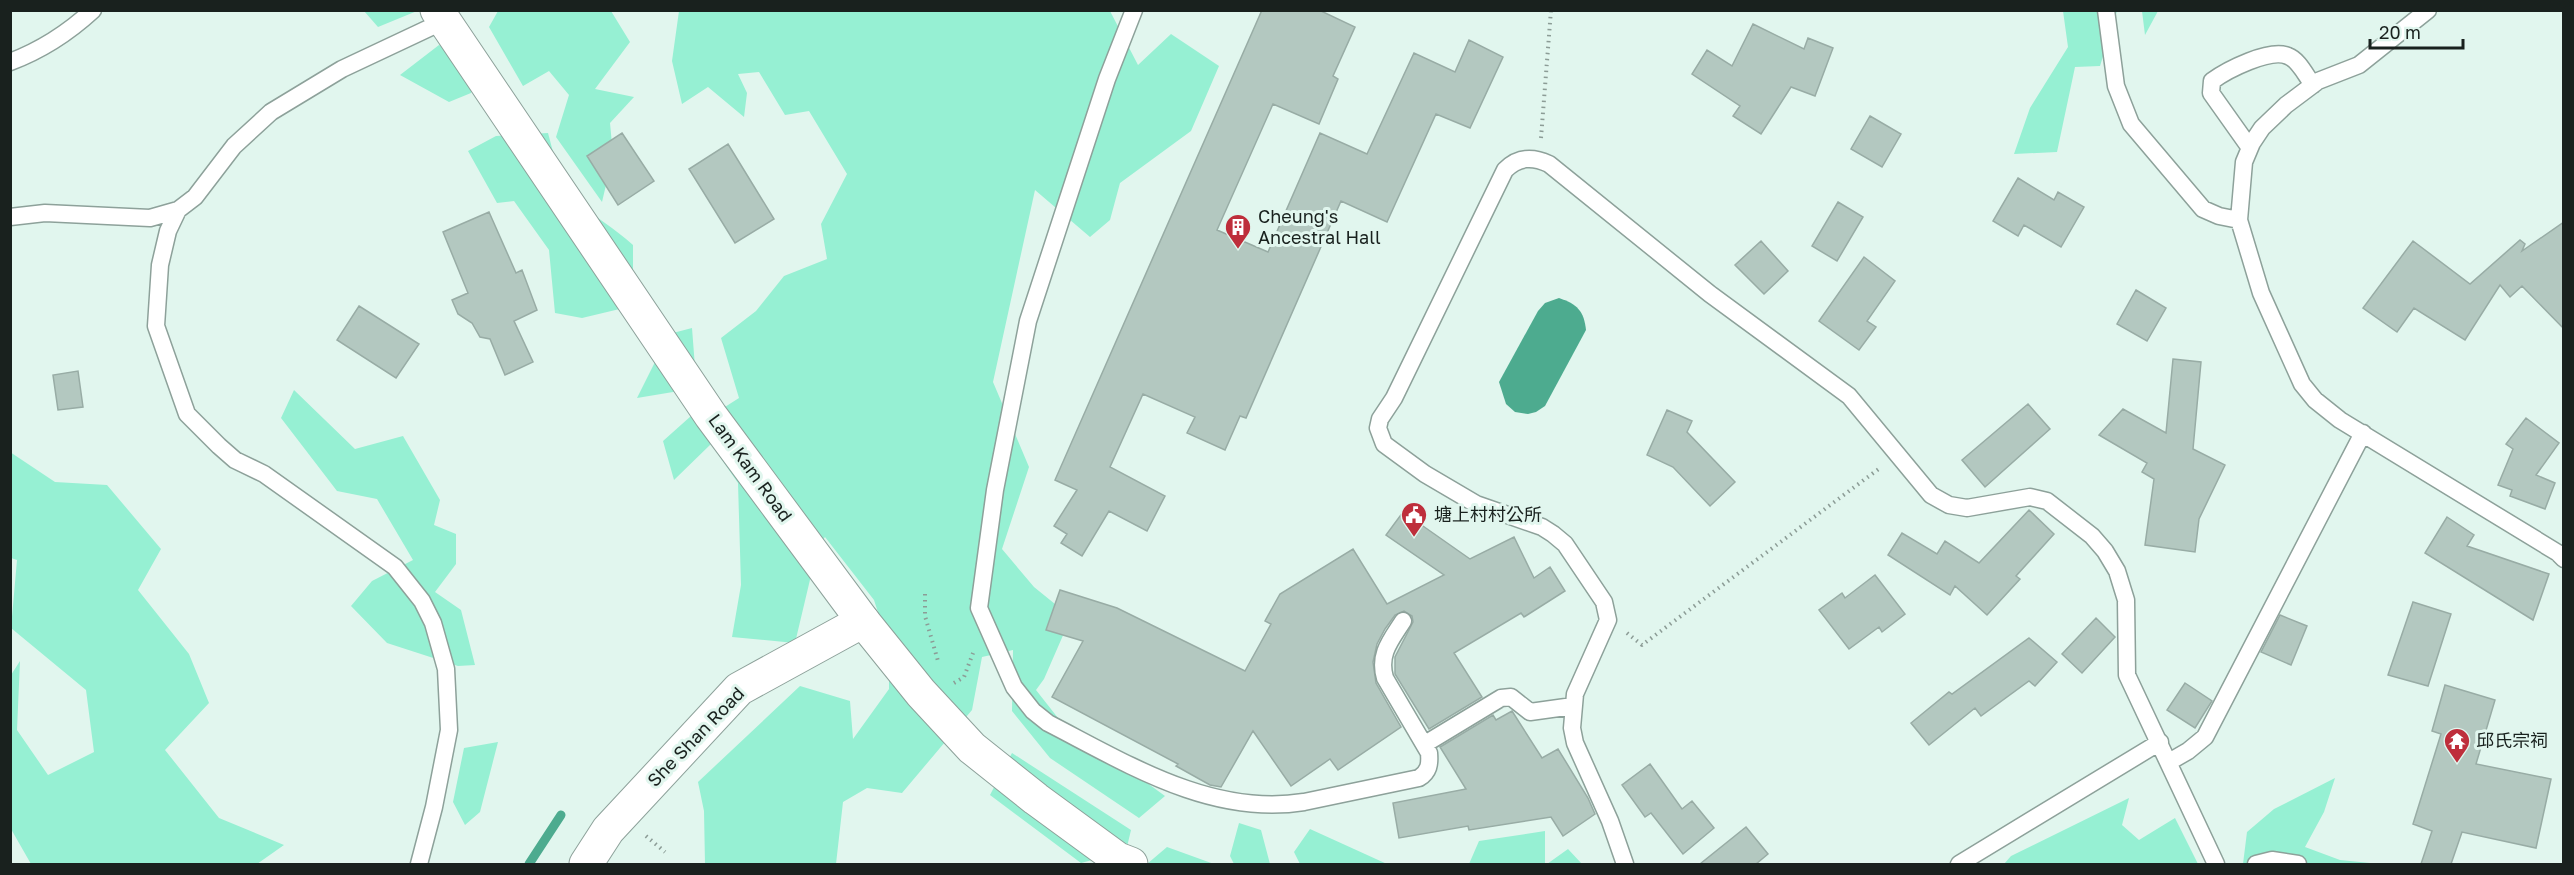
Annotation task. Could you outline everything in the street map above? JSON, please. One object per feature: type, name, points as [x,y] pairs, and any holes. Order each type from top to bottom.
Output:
[{"type":"main road","name":"Lam Kam Road","points":[[440,16],[711,416],[863,621],[921,693],[972,748],[1036,799],[1118,859],[1131,864]]},
{"type":"main road","name":"She Shan Road","points":[[586,864],[608,830],[739,689],[863,621]]},
{"type":"lane","points":[[10,62],[37,52],[75,27],[93,10]]},
{"type":"lane","points":[[1134,10],[1104,90],[1028,321],[994,490],[979,608],[1014,687],[1040,717],[1155,778],[1211,796],[1244,803],[1287,805],[1419,778],[1426,774],[1429,767],[1429,753],[1385,678],[1382,665],[1388,644],[1403,621]]},
{"type":"lane","points":[[2106,10],[2116,86],[2131,124],[2203,209],[2219,216],[2239,220]]},
{"type":"lane","points":[[2428,10],[2359,65],[2313,85],[2286,105],[2262,128],[2244,162],[2239,220],[2261,293],[2302,384],[2315,400],[2340,420],[2558,553],[2564,559]]},
{"type":"lane","points":[[10,217],[45,213],[150,218],[178,210],[195,197],[234,146],[272,112],[342,69],[440,16]]},
{"type":"lane","points":[[2250,148],[2211,93],[2212,81],[2258,58],[2278,54],[2288,55],[2295,61],[2313,85]]},
{"type":"lane","points":[[1625,864],[1611,821],[1575,743],[1572,728],[1575,694],[1608,620],[1604,602],[1565,544],[1542,527],[1476,504],[1425,474],[1384,444],[1378,428],[1380,419],[1394,398],[1505,170],[1518,160],[1529,158],[1540,159],[1549,164],[1710,294],[1834,384],[1861,408],[1931,495],[1940,501],[1967,508],[2037,498],[2054,504],[2105,551],[2117,571],[2126,600],[2127,675],[2216,864]]},
{"type":"lane","points":[[178,210],[168,231],[160,265],[156,326],[187,414],[235,460],[264,474],[395,567],[422,601],[434,623],[446,669],[449,730],[434,807],[419,864]]},
{"type":"lane","points":[[2169,762],[2188,751],[2205,737],[2363,433]]},
{"type":"lane","points":[[1425,744],[1501,698],[1511,698],[1530,712],[1573,706]]},
{"type":"lane","points":[[1959,864],[2160,742]]},
{"type":"lane","points":[[2256,864],[2272,861],[2298,864]]},
{"type":"path","points":[[1540,159],[1551,10]]},
{"type":"path","points":[[1608,620],[1642,645],[1898,456]]},
{"type":"path","points":[[925,594],[925,616],[940,667]]},
{"type":"path","points":[[945,688],[964,677],[985,621]]},
{"type":"path","points":[[642,832],[665,852]]},
{"type":"shaded area","points":[[364,11],[417,11],[378,27]]},
{"type":"shaded area","points":[[498,11],[611,11],[630,42],[595,89],[634,97],[610,123],[613,155],[602,202],[556,137],[569,95],[549,71],[523,86],[489,27]]},
{"type":"shaded area","points":[[679,11],[1110,11],[1138,65],[1171,34],[1219,66],[1191,131],[1120,183],[1110,220],[1090,237],[1035,190],[993,382],[1029,467],[1002,549],[1034,587],[1071,617],[1044,679],[1036,690],[1058,718],[1165,796],[1139,818],[1050,758],[1012,711],[1013,650],[982,657],[972,710],[902,793],[867,788],[843,802],[836,864],[705,864],[704,811],[698,782],[800,686],[850,701],[853,739],[889,689],[889,646],[874,600],[825,537],[818,546],[795,643],[732,637],[741,585],[738,483],[711,444],[674,480],[663,441],[691,416],[679,391],[637,398],[669,334],[692,328],[696,380],[717,412],[739,398],[721,338],[756,311],[784,276],[827,259],[821,224],[847,174],[809,111],[785,115],[759,72],[738,74],[747,93],[744,117],[708,87],[682,104],[672,61]]},
{"type":"shaded area","points":[[2063,11],[2117,11],[2100,66],[2075,67],[2057,152],[2014,154],[2030,108],[2068,47]]},
{"type":"shaded area","points":[[2142,11],[2158,11],[2145,35]]},
{"type":"shaded area","points":[[439,45],[480,61],[471,93],[449,102],[400,75]]},
{"type":"shaded area","points":[[548,133],[558,169],[571,194],[633,245],[633,284],[628,307],[582,318],[555,313],[549,250],[514,201],[497,203],[468,151],[496,136]]},
{"type":"shaded area","points":[[1559,298],[1578,309],[1586,330],[1545,406],[1528,414],[1515,412],[1506,404],[1499,382],[1538,311],[1545,303]]},
{"type":"shaded area","points":[[294,390],[355,449],[403,436],[440,500],[434,525],[456,534],[456,564],[435,592],[461,610],[475,665],[458,666],[387,643],[351,606],[372,581],[413,560],[377,499],[337,491],[281,418]]},
{"type":"shaded area","points":[[10,452],[55,482],[107,485],[161,549],[138,590],[189,654],[209,703],[165,750],[219,818],[284,845],[257,864],[31,864],[11,829],[11,675],[20,661],[17,730],[48,775],[94,752],[86,690],[11,628],[17,560],[11,558]]},
{"type":"shaded area","points":[[498,742],[480,812],[465,825],[453,802],[464,748]]},
{"type":"shaded area","points":[[1012,753],[1131,830],[1126,851],[1081,863],[990,795]]},
{"type":"shaded area","points":[[2335,778],[2324,812],[2305,847],[2340,860],[2380,864],[2243,864],[2247,832],[2274,809]]},
{"type":"shaded area","points":[[2129,798],[2122,825],[2139,840],[2175,818],[2198,864],[2004,864],[2011,856]]},
{"type":"shaded area","points":[[1239,823],[1261,830],[1270,864],[1234,864],[1230,856]]},
{"type":"shaded area","points":[[1310,829],[1387,864],[1300,864],[1294,852]]},
{"type":"shaded area","points":[[1545,831],[1545,864],[1469,864],[1479,841]]},
{"type":"shaded area","points":[[1167,847],[1214,864],[1147,864]]},
{"type":"shaded area","points":[[1568,849],[1582,864],[1547,864]]},
{"type":"building","points":[[1262,10],[1319,10],[1355,27],[1333,76],[1338,79],[1319,124],[1273,104],[1217,230],[1268,252],[1320,133],[1367,154],[1414,53],[1455,72],[1469,40],[1503,57],[1470,128],[1436,114],[1387,222],[1341,201],[1246,418],[1240,416],[1225,450],[1187,433],[1195,417],[1143,394],[1110,467],[1165,496],[1147,531],[1109,511],[1082,556],[1061,543],[1067,534],[1054,526],[1077,490],[1055,480]]},
{"type":"building","points":[[1753,24],[1804,49],[1808,38],[1833,48],[1815,96],[1791,87],[1761,134],[1733,116],[1740,106],[1692,74],[1707,50],[1732,66]]},
{"type":"building","points":[[1870,116],[1901,134],[1882,167],[1851,149]]},
{"type":"building","points":[[622,133],[654,181],[618,205],[587,156]]},
{"type":"building","points":[[728,144],[774,219],[735,243],[689,169]]},
{"type":"building","points":[[2018,178],[2054,200],[2058,192],[2084,207],[2061,247],[2024,225],[2018,236],[1993,221]]},
{"type":"building","points":[[1838,202],[1863,217],[1837,261],[1812,246]]},
{"type":"building","points":[[489,212],[516,273],[522,270],[537,310],[514,321],[533,362],[505,375],[490,339],[480,337],[472,323],[458,314],[452,300],[468,293],[443,232]]},
{"type":"building","points":[[2564,222],[2564,329],[2522,286],[2510,297],[2500,285],[2465,340],[2414,308],[2397,332],[2363,308],[2413,241],[2470,284],[2520,240],[2525,244],[2522,251]]},
{"type":"building","points":[[1761,241],[1788,271],[1764,294],[1735,265]]},
{"type":"building","points":[[1864,257],[1895,281],[1867,321],[1876,327],[1859,350],[1819,321]]},
{"type":"building","points":[[2136,290],[2166,308],[2147,341],[2117,324]]},
{"type":"building","points":[[359,306],[419,344],[396,378],[337,340]]},
{"type":"building","points":[[2173,359],[2201,362],[2193,449],[2225,465],[2199,519],[2195,552],[2145,545],[2154,479],[2142,472],[2147,463],[2099,435],[2123,409],[2166,433]]},
{"type":"building","points":[[78,371],[83,407],[58,410],[53,375]]},
{"type":"building","points":[[2028,404],[2050,429],[1985,487],[1962,460]]},
{"type":"building","points":[[1667,410],[1692,421],[1687,432],[1735,482],[1710,506],[1673,467],[1647,455]]},
{"type":"building","points":[[2526,418],[2559,443],[2536,475],[2555,483],[2545,509],[2510,496],[2512,490],[2498,485],[2513,449],[2506,444]]},
{"type":"building","points":[[2029,510],[2054,534],[2016,576],[2020,579],[1987,615],[1955,586],[1950,595],[1888,555],[1902,533],[1937,554],[1945,541],[1979,563]]},
{"type":"building","points":[[1403,512],[1470,559],[1514,537],[1534,578],[1550,567],[1565,591],[1524,617],[1521,613],[1454,653],[1482,697],[1429,729],[1395,674],[1395,657],[1413,622],[1412,616],[1404,611],[1395,615],[1385,629],[1377,644],[1373,662],[1376,683],[1401,727],[1338,770],[1330,759],[1291,786],[1253,731],[1221,787],[1210,785],[1176,766],[1178,764],[1052,697],[1083,641],[1046,630],[1060,590],[1117,608],[1245,671],[1271,624],[1265,621],[1280,594],[1353,549],[1387,604],[1444,575],[1386,535]]},
{"type":"building","points":[[2447,517],[2474,535],[2467,546],[2549,574],[2533,620],[2425,553]]},
{"type":"building","points":[[1875,575],[1905,614],[1882,632],[1879,627],[1849,649],[1819,610],[1842,593],[1845,598]]},
{"type":"building","points":[[2413,602],[2451,614],[2428,686],[2388,675]]},
{"type":"building","points":[[2280,615],[2307,626],[2291,665],[2261,652]]},
{"type":"building","points":[[2096,618],[2115,637],[2082,673],[2062,654]]},
{"type":"building","points":[[2029,638],[2057,662],[2035,686],[2029,681],[1981,716],[1975,708],[1929,745],[1911,723],[1949,692],[1952,694]]},
{"type":"building","points":[[2185,683],[2212,701],[2195,728],[2167,710]]},
{"type":"building","points":[[2445,685],[2495,700],[2476,764],[2551,779],[2536,848],[2462,832],[2451,864],[2421,864],[2432,831],[2413,824],[2441,734],[2432,731]]},
{"type":"building","points":[[1512,711],[1542,758],[1558,749],[1588,798],[1595,814],[1563,836],[1551,817],[1469,830],[1468,826],[1399,838],[1393,803],[1466,789],[1440,747],[1493,715],[1496,720]]},
{"type":"building","points":[[1650,764],[1682,809],[1692,801],[1714,828],[1683,854],[1651,813],[1645,817],[1622,785]]},
{"type":"building","points":[[1746,827],[1768,854],[1756,864],[1700,864]]},
{"type":"waterway","points":[[529,864],[561,815]]},
{"type":"place","name":"Cheung's Ancestral Hall","points":[[1238,250]]},
{"type":"place","name":"塘上村村公所","points":[[1414,538]]},
{"type":"place","name":"邱氏宗祠","points":[[2457,764]]}]
